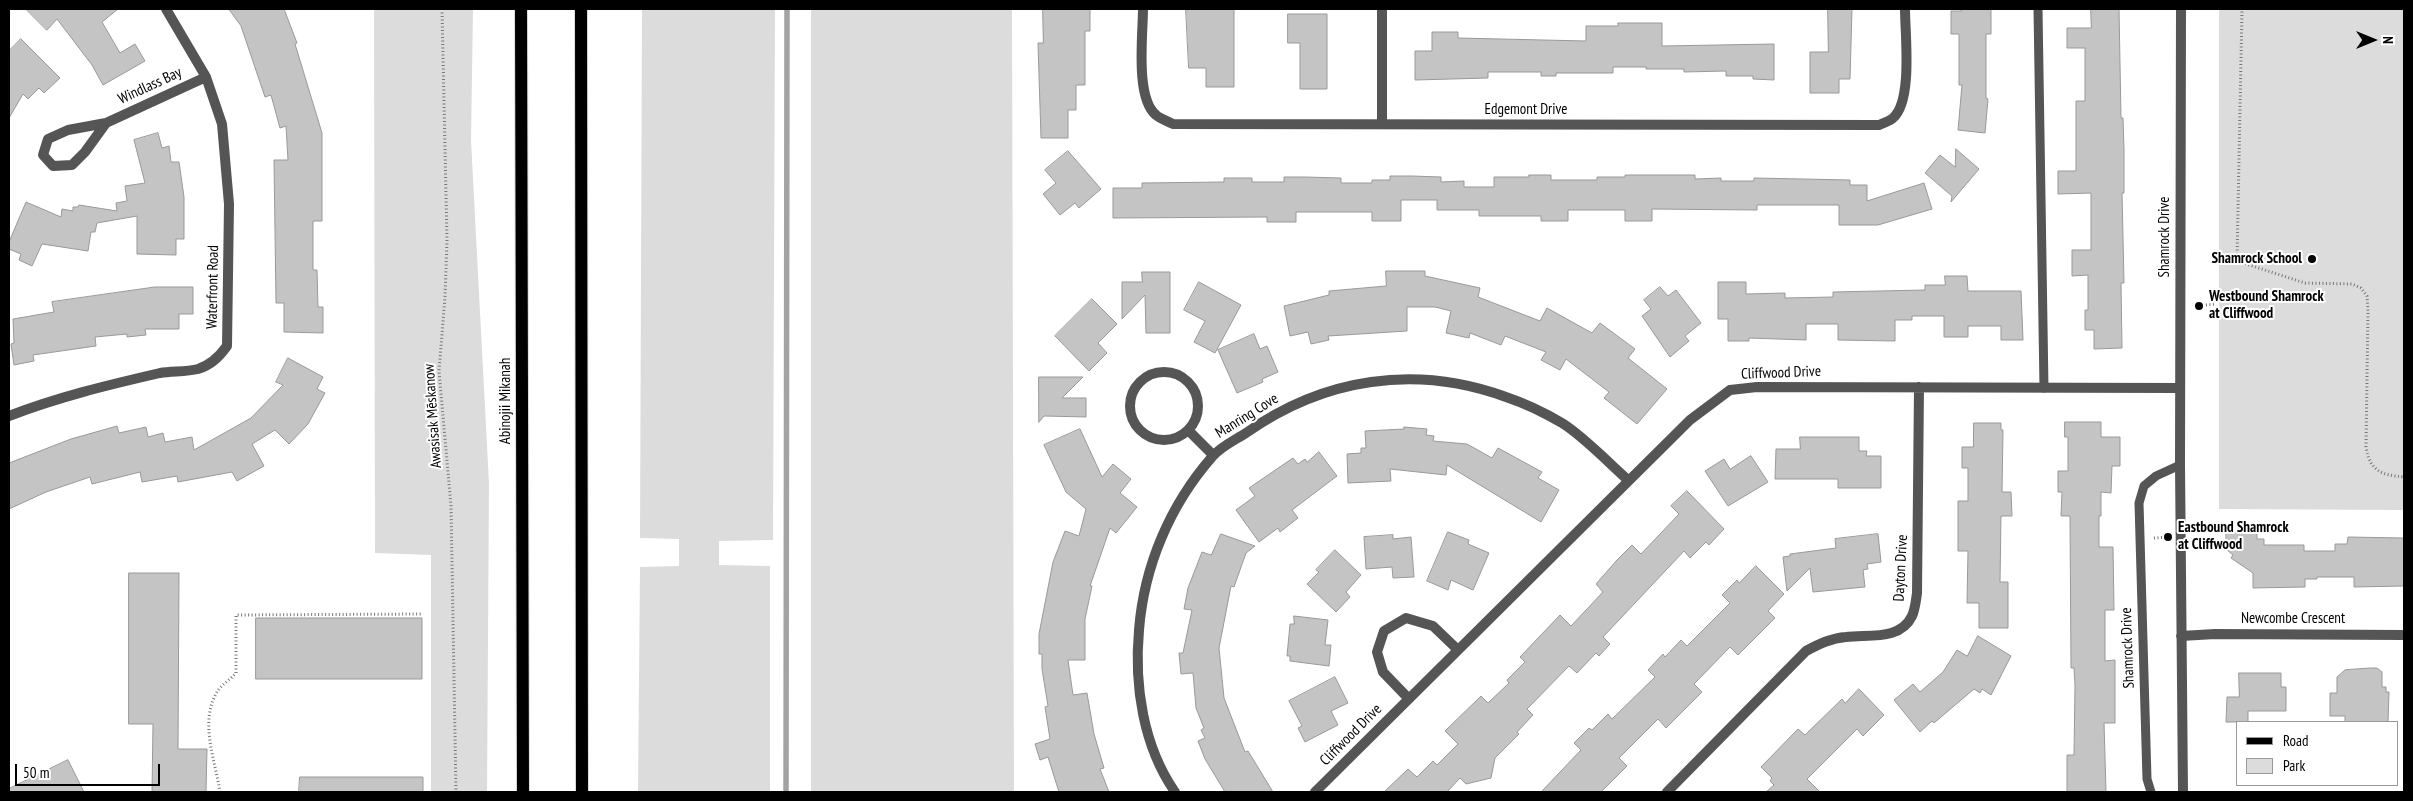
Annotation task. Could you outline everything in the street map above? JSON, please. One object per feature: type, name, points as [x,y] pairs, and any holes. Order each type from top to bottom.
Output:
[{"type":"main road","name":"Abinojii Mikanah","points":[[521,9],[523,792]]},
{"type":"main road","points":[[581,9],[582,792]]},
{"type":"main road","points":[[518,792],[523,765]]},
{"type":"street","name":"Waterfront Road","points":[[9,416],[72,394],[108,385],[166,372],[197,369],[216,360],[227,346],[229,204],[222,124],[206,77],[166,9]]},
{"type":"street","name":"Edgemont Drive","points":[[1143,9],[1143,85],[1147,103],[1156,115],[1173,124],[1879,125],[1893,119],[1901,107],[1905,92],[1905,9]]},
{"type":"street","points":[[1382,9],[1382,124]]},
{"type":"street","name":"Shamrock Drive","points":[[2181,9],[2180,464],[2183,792]]},
{"type":"street","name":"Windlass Bay","points":[[106,123],[85,152],[72,165],[53,166],[44,155],[48,139],[68,130],[106,123],[206,77]]},
{"type":"street","points":[[1158,372],[1169,372],[1188,382],[1194,390],[1198,411],[1194,422],[1188,430],[1178,437],[1167,440],[1155,440],[1144,434],[1133,421],[1129,404],[1132,392],[1138,382],[1148,375],[1158,372]]},
{"type":"street","name":"Manring Cove","points":[[1175,792],[1152,748],[1139,695],[1137,654],[1140,607],[1148,571],[1163,534],[1181,501],[1213,455],[1268,417],[1324,391],[1391,378],[1452,382],[1506,397],[1563,424],[1628,480]]},
{"type":"street","name":"Cliffwood Drive","points":[[1315,792],[1628,480],[1690,420],[1730,390],[1757,387],[2180,388]]},
{"type":"street","name":"Dayton Drive","points":[[1667,792],[1806,652],[1818,644],[1845,637],[1890,634],[1903,628],[1912,616],[1917,594],[1919,387]]},
{"type":"street","points":[[1188,430],[1213,455]]},
{"type":"street","points":[[1409,699],[1383,672],[1377,652],[1384,631],[1406,618],[1433,626],[1457,649]]},
{"type":"street","name":"Newcombe Crescent","points":[[2181,636],[2215,634],[2404,635]]},
{"type":"lane","points":[[2038,9],[2044,388]]},
{"type":"lane","name":"Shamrock Drive","points":[[2151,792],[2146,779],[2139,503],[2144,486],[2156,476],[2180,464]]},
{"type":"path","name":"Awasisak Mēskanow","points":[[442,9],[447,241],[439,371],[451,506],[456,792]]},
{"type":"path","points":[[2236,261],[2242,9]]},
{"type":"path","points":[[2214,263],[2236,261],[2305,283],[2352,284],[2361,288],[2367,296],[2368,312],[2366,447],[2368,459],[2371,466],[2380,472],[2404,477]]},
{"type":"path","points":[[2199,306],[2214,304]]},
{"type":"path","points":[[2153,538],[2168,537]]},
{"type":"path","points":[[220,792],[210,740],[210,708],[220,688],[236,673],[236,615],[423,614]]},
{"type":"green space","points":[[374,9],[473,9],[471,140],[489,484],[487,792],[431,792],[431,555],[375,553]]},
{"type":"green space","points":[[642,9],[775,9],[773,540],[719,541],[719,565],[770,566],[770,792],[638,792],[640,567],[679,566],[679,539],[640,538]]},
{"type":"green space","points":[[811,9],[1012,9],[1014,792],[811,792]]},
{"type":"green space","name":"Shamrock School","points":[[2219,9],[2404,9],[2404,510],[2219,509]]},
{"type":"building","points":[[26,9],[118,9],[102,22],[120,53],[135,44],[145,61],[103,85],[92,65],[57,19],[47,30]]},
{"type":"building","points":[[229,9],[284,9],[297,43],[295,44],[322,133],[322,221],[313,221],[313,270],[317,270],[318,307],[323,307],[323,333],[284,332],[284,303],[276,303],[274,160],[288,160],[286,126],[280,128],[271,95],[265,97],[241,26]]},
{"type":"building","points":[[1043,9],[1090,9],[1090,31],[1085,31],[1085,85],[1076,85],[1076,110],[1068,110],[1068,138],[1041,138],[1038,43],[1043,43]]},
{"type":"building","points":[[1186,9],[1234,9],[1234,87],[1206,87],[1206,68],[1189,68]]},
{"type":"building","points":[[1828,9],[1852,9],[1850,79],[1839,79],[1839,93],[1810,93],[1810,52],[1828,52]]},
{"type":"building","points":[[1961,9],[1991,9],[1991,34],[1986,34],[1986,98],[1988,99],[1985,133],[1958,130],[1962,85],[1959,85],[1959,34],[1951,34],[1951,11],[1961,11]]},
{"type":"building","points":[[2091,9],[2119,9],[2121,118],[2123,118],[2124,150],[2124,193],[2122,193],[2124,283],[2121,283],[2122,348],[2094,349],[2094,330],[2085,330],[2085,310],[2088,310],[2088,275],[2072,276],[2072,250],[2091,250],[2091,193],[2058,194],[2058,171],[2076,171],[2076,101],[2085,101],[2085,48],[2067,48],[2067,28],[2091,28]]},
{"type":"building","points":[[1288,14],[1327,14],[1327,89],[1300,89],[1300,43],[1288,43]]},
{"type":"building","points":[[1618,23],[1662,23],[1662,46],[1774,44],[1774,80],[1753,79],[1753,76],[1726,76],[1726,71],[1684,72],[1684,69],[1613,67],[1613,73],[1556,73],[1556,76],[1541,76],[1541,72],[1488,72],[1488,78],[1415,80],[1415,51],[1432,51],[1432,32],[1458,32],[1458,38],[1586,41],[1586,26],[1618,26]]},
{"type":"building","points":[[21,39],[60,78],[44,93],[39,88],[28,99],[23,94],[9,118],[9,51]]},
{"type":"building","points":[[158,133],[162,148],[169,146],[171,162],[179,162],[184,197],[184,239],[176,239],[176,255],[137,254],[137,216],[97,223],[95,232],[91,232],[88,251],[42,244],[32,266],[19,260],[21,254],[9,249],[9,242],[26,202],[61,217],[62,209],[73,211],[73,207],[78,207],[79,205],[117,211],[116,203],[127,201],[125,186],[145,183],[134,140]]},
{"type":"building","points":[[1956,149],[1979,169],[1951,202],[1952,196],[1925,173],[1940,155],[1955,167]]},
{"type":"building","points":[[1068,151],[1101,189],[1079,208],[1075,203],[1060,215],[1043,194],[1056,183],[1045,170]]},
{"type":"building","points":[[1529,175],[1551,175],[1551,180],[1597,180],[1597,177],[1625,177],[1625,175],[1695,175],[1695,179],[1721,178],[1721,181],[1754,181],[1754,178],[1850,180],[1850,185],[1867,185],[1867,201],[1924,183],[1932,209],[1878,225],[1839,225],[1839,205],[1757,205],[1757,210],[1652,209],[1652,221],[1625,221],[1625,210],[1568,210],[1568,221],[1541,221],[1541,216],[1479,216],[1479,210],[1437,210],[1437,200],[1401,200],[1401,221],[1372,221],[1372,212],[1296,212],[1296,222],[1267,222],[1267,217],[1113,218],[1113,188],[1142,188],[1142,183],[1224,182],[1224,178],[1252,178],[1252,182],[1284,182],[1284,177],[1305,177],[1341,178],[1341,183],[1372,183],[1372,180],[1390,180],[1390,176],[1412,176],[1441,177],[1441,182],[1464,181],[1464,187],[1494,187],[1494,177],[1529,177]]},
{"type":"building","points":[[1386,271],[1425,271],[1425,276],[1480,288],[1478,297],[1540,321],[1547,308],[1592,333],[1600,323],[1635,349],[1628,358],[1667,389],[1637,424],[1604,398],[1609,392],[1566,359],[1560,370],[1541,360],[1546,352],[1505,336],[1501,345],[1470,333],[1469,338],[1446,333],[1451,311],[1435,307],[1407,307],[1407,331],[1328,336],[1329,340],[1311,344],[1308,332],[1290,336],[1284,306],[1329,295],[1329,291],[1386,286]]},
{"type":"building","points":[[1142,272],[1170,272],[1170,333],[1146,333],[1145,295],[1122,319],[1122,282],[1142,282]]},
{"type":"building","points":[[1945,276],[1967,276],[1968,291],[2021,291],[2023,340],[2001,340],[2001,326],[1968,326],[1968,337],[1944,337],[1944,316],[1912,316],[1912,320],[1895,320],[1895,341],[1838,340],[1838,324],[1806,324],[1806,340],[1749,338],[1749,341],[1728,341],[1728,319],[1718,319],[1718,282],[1746,282],[1746,294],[1785,293],[1785,298],[1833,297],[1833,292],[1925,290],[1925,285],[1945,285]]},
{"type":"building","points":[[1199,282],[1241,305],[1215,353],[1194,342],[1205,321],[1184,310]]},
{"type":"building","points":[[155,287],[193,287],[193,314],[179,314],[179,329],[145,329],[146,335],[127,337],[127,334],[95,337],[96,346],[33,355],[34,361],[14,365],[11,344],[14,343],[13,319],[54,312],[52,302]]},
{"type":"building","points":[[1660,287],[1668,296],[1676,290],[1701,323],[1685,336],[1689,341],[1670,357],[1642,316],[1651,309],[1644,300]]},
{"type":"building","points":[[1092,299],[1117,324],[1098,343],[1107,353],[1089,371],[1055,336]]},
{"type":"building","points":[[1254,334],[1260,349],[1267,346],[1278,372],[1262,379],[1263,382],[1237,393],[1218,350]]},
{"type":"building","points":[[288,358],[323,377],[317,389],[325,393],[308,424],[289,444],[275,430],[252,444],[264,466],[237,481],[232,472],[178,482],[177,476],[142,482],[140,472],[92,484],[90,477],[46,492],[9,509],[9,463],[71,439],[117,426],[119,433],[146,427],[148,437],[163,433],[165,442],[192,437],[194,450],[251,418],[283,385],[276,382]]},
{"type":"building","points":[[1039,377],[1083,377],[1062,398],[1086,398],[1086,417],[1044,416],[1039,422]]},
{"type":"building","points":[[2065,422],[2101,422],[2101,437],[2120,437],[2120,466],[2112,466],[2111,493],[2101,492],[2101,516],[2099,516],[2099,547],[2113,547],[2114,610],[2105,610],[2105,661],[2115,660],[2115,723],[2104,723],[2106,792],[2067,792],[2067,755],[2074,755],[2075,685],[2074,668],[2071,668],[2070,516],[2061,516],[2062,492],[2058,492],[2058,471],[2068,471],[2068,437],[2065,437]]},
{"type":"building","points":[[1974,423],[2001,423],[2001,430],[2003,430],[2002,492],[2011,492],[2012,516],[2001,516],[2000,582],[2008,582],[2008,628],[1979,628],[1979,603],[1967,603],[1968,551],[1958,551],[1958,501],[1968,501],[1968,468],[1962,468],[1962,447],[1973,447]]},
{"type":"building","points":[[1404,427],[1427,429],[1426,435],[1434,436],[1433,441],[1467,444],[1492,458],[1498,448],[1542,472],[1538,478],[1559,490],[1541,522],[1447,465],[1446,475],[1390,469],[1391,481],[1348,483],[1347,454],[1361,453],[1361,448],[1366,448],[1365,431],[1404,429]]},
{"type":"building","points":[[1080,429],[1102,477],[1113,464],[1131,479],[1120,493],[1137,507],[1116,533],[1110,528],[1090,586],[1092,586],[1085,619],[1085,660],[1068,660],[1073,695],[1087,693],[1094,734],[1104,768],[1100,769],[1109,792],[1059,792],[1048,757],[1040,760],[1035,744],[1050,739],[1045,707],[1048,706],[1042,669],[1042,654],[1039,654],[1039,634],[1053,562],[1065,531],[1079,536],[1086,509],[1066,492],[1044,445]]},
{"type":"building","points":[[1800,437],[1859,437],[1859,451],[1867,451],[1866,456],[1881,456],[1881,488],[1838,488],[1838,479],[1775,479],[1776,449],[1800,449]]},
{"type":"building","points":[[1319,452],[1337,476],[1292,510],[1298,518],[1280,532],[1278,528],[1259,542],[1236,510],[1255,496],[1249,488],[1293,458],[1298,464],[1305,459],[1307,462]]},
{"type":"building","points":[[1751,456],[1768,482],[1728,506],[1705,471],[1724,459],[1730,469]]},
{"type":"building","points":[[1687,491],[1724,529],[1709,545],[1706,542],[1690,558],[1684,551],[1603,637],[1610,644],[1599,656],[1596,653],[1577,673],[1569,666],[1527,709],[1533,715],[1517,732],[1519,734],[1495,758],[1491,778],[1466,784],[1460,778],[1447,792],[1384,792],[1408,769],[1417,777],[1433,761],[1437,765],[1458,744],[1445,731],[1481,696],[1488,703],[1509,683],[1507,680],[1525,662],[1520,657],[1560,615],[1571,626],[1603,592],[1596,584],[1617,560],[1632,545],[1641,554],[1679,514],[1671,506]]},
{"type":"building","points":[[1448,532],[1469,540],[1468,544],[1489,553],[1473,590],[1451,580],[1448,590],[1427,581]]},
{"type":"building","points":[[2226,532],[2257,532],[2257,539],[2264,539],[2264,545],[2304,545],[2304,551],[2335,551],[2335,544],[2347,544],[2348,537],[2404,538],[2404,586],[2354,587],[2354,577],[2317,577],[2317,579],[2305,579],[2305,587],[2253,588],[2253,573],[2231,558],[2233,555],[2227,550]]},
{"type":"building","points":[[1221,534],[1255,546],[1246,553],[1234,587],[1231,586],[1219,648],[1224,698],[1245,752],[1248,751],[1273,792],[1225,792],[1205,759],[1198,741],[1205,738],[1201,730],[1204,728],[1196,708],[1193,673],[1181,674],[1179,653],[1183,653],[1192,610],[1184,609],[1188,588],[1202,552],[1211,555]]},
{"type":"building","points":[[1878,534],[1881,562],[1867,564],[1868,569],[1863,570],[1865,587],[1813,592],[1810,568],[1787,591],[1783,557],[1790,556],[1790,554],[1836,548],[1835,539]]},
{"type":"building","points":[[1393,535],[1393,539],[1411,537],[1414,577],[1393,578],[1392,567],[1366,569],[1364,537]]},
{"type":"building","points":[[1335,550],[1361,575],[1346,592],[1350,597],[1336,612],[1307,584],[1319,572],[1316,570]]},
{"type":"building","points":[[1756,566],[1784,594],[1768,611],[1775,618],[1738,655],[1730,647],[1694,684],[1702,692],[1666,728],[1658,719],[1619,758],[1627,766],[1601,792],[1541,792],[1581,750],[1574,743],[1589,728],[1592,730],[1608,714],[1612,719],[1655,677],[1648,670],[1663,654],[1665,657],[1681,640],[1687,646],[1730,603],[1722,595],[1737,580],[1739,583]]},
{"type":"building","points":[[129,573],[179,573],[178,749],[207,749],[206,792],[152,792],[153,724],[129,724]]},
{"type":"building","points":[[1294,616],[1328,620],[1325,645],[1331,645],[1329,666],[1290,661],[1290,656],[1287,656],[1290,624],[1294,624]]},
{"type":"building","points":[[256,618],[422,618],[422,679],[256,679]]},
{"type":"building","points":[[1978,636],[2011,656],[1991,695],[1982,689],[1980,693],[1974,689],[1934,723],[1932,721],[1920,732],[1894,700],[1913,684],[1920,692],[1943,672],[1957,650],[1967,656]]},
{"type":"building","points":[[2377,668],[2382,672],[2382,687],[2386,687],[2386,692],[2389,692],[2388,721],[2345,721],[2345,716],[2330,716],[2330,693],[2337,693],[2337,677],[2345,670]]},
{"type":"building","points":[[2239,673],[2281,673],[2281,687],[2286,687],[2286,711],[2248,711],[2248,721],[2226,722],[2227,697],[2239,697]]},
{"type":"building","points":[[1335,677],[1348,703],[1331,711],[1338,725],[1305,742],[1298,728],[1302,726],[1289,701]]},
{"type":"building","points":[[1859,689],[1884,715],[1863,736],[1857,729],[1807,779],[1820,792],[1766,792],[1774,785],[1770,781],[1772,778],[1761,767],[1798,729],[1805,735],[1842,699],[1845,703]]},
{"type":"building","points":[[68,760],[84,792],[9,792],[9,789]]},
{"type":"building","points":[[300,777],[423,777],[423,792],[299,792]]},
{"type":"waterway","points":[[786,792],[787,9]]},
{"type":"place","name":"Shamrock School","points":[[2312,259]]},
{"type":"place","name":"Westbound Shamrock at Cliffwood","points":[[2199,306]]},
{"type":"place","name":"Eastbound Shamrock at Cliffwood","points":[[2168,537]]}]
